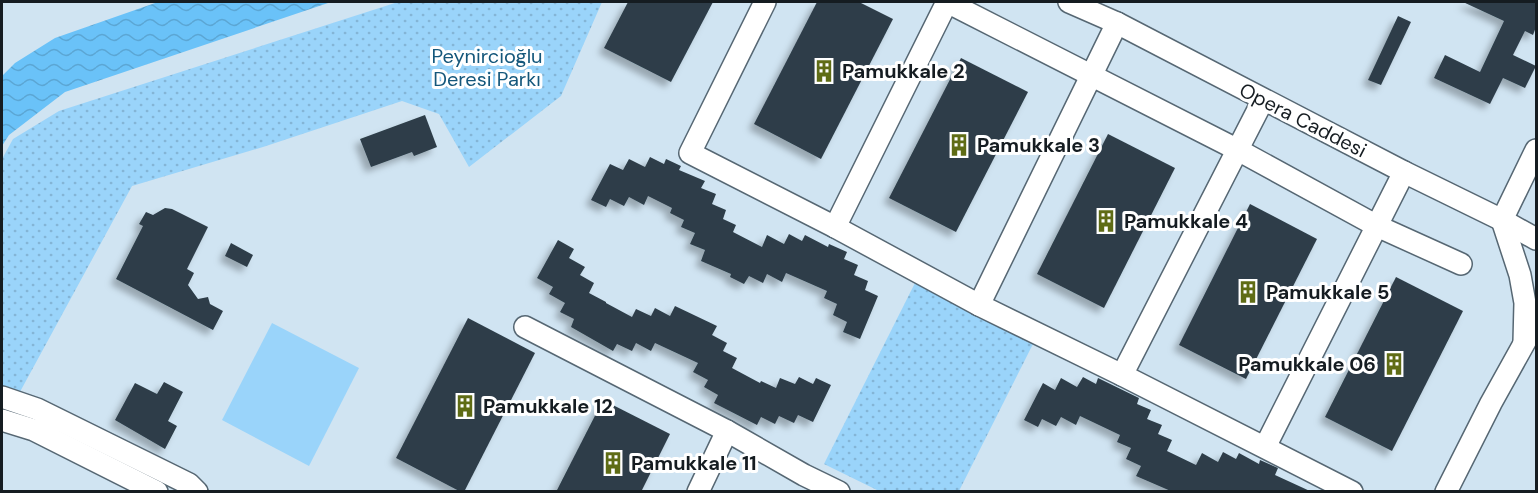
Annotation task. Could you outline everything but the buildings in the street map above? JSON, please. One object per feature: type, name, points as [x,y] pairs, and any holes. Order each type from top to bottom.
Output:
[{"type":"street","points":[[765,2],[690,153],[835,227],[979,306],[1122,375],[1352,492]]},
{"type":"street","points":[[835,227],[947,2],[1238,150],[1377,226],[1461,264]]},
{"type":"street","name":"Opera Caddesi","points":[[1069,2],[1117,23],[1263,100],[1536,238]]},
{"type":"street","points":[[979,306],[1117,23]]},
{"type":"street","points":[[1122,375],[1263,100]]},
{"type":"street","points":[[1524,342],[1524,303],[1520,275],[1502,220],[1536,150]]},
{"type":"street","points":[[1265,447],[1404,172]]},
{"type":"street","points":[[1446,492],[1536,320]]},
{"type":"street","points":[[525,327],[727,431],[804,476],[839,492]]},
{"type":"street","points":[[2,397],[37,409],[189,484],[197,492]]},
{"type":"street","points":[[2,420],[34,430],[157,492]]},
{"type":"street","points":[[698,492],[727,431]]},
{"type":"green space","name":"Peynircioğlu Deresi Parkı","points":[[398,2],[602,2],[561,96],[469,167],[439,114],[402,101],[263,147],[132,186],[15,401],[2,401],[2,159],[13,139],[59,111]]},
{"type":"green space","points":[[917,279],[1036,338],[959,491],[879,491],[824,464]]},
{"type":"green space","points":[[272,323],[359,368],[309,466],[222,420]]},
{"type":"water","points":[[158,2],[331,2],[65,92],[9,135],[2,146],[2,76],[15,63],[55,38]]},
{"type":"place","name":"Pamukkale 2","points":[[824,71]]},
{"type":"place","name":"Pamukkale 3","points":[[959,145]]},
{"type":"place","name":"Pamukkale 4","points":[[1106,221]]},
{"type":"place","name":"Pamukkale 5","points":[[1248,292]]},
{"type":"place","name":"Pamukkale 06","points":[[1394,364]]},
{"type":"place","name":"Pamukkale 12","points":[[465,406]]},
{"type":"place","name":"Pamukkale 11","points":[[613,463]]}]
